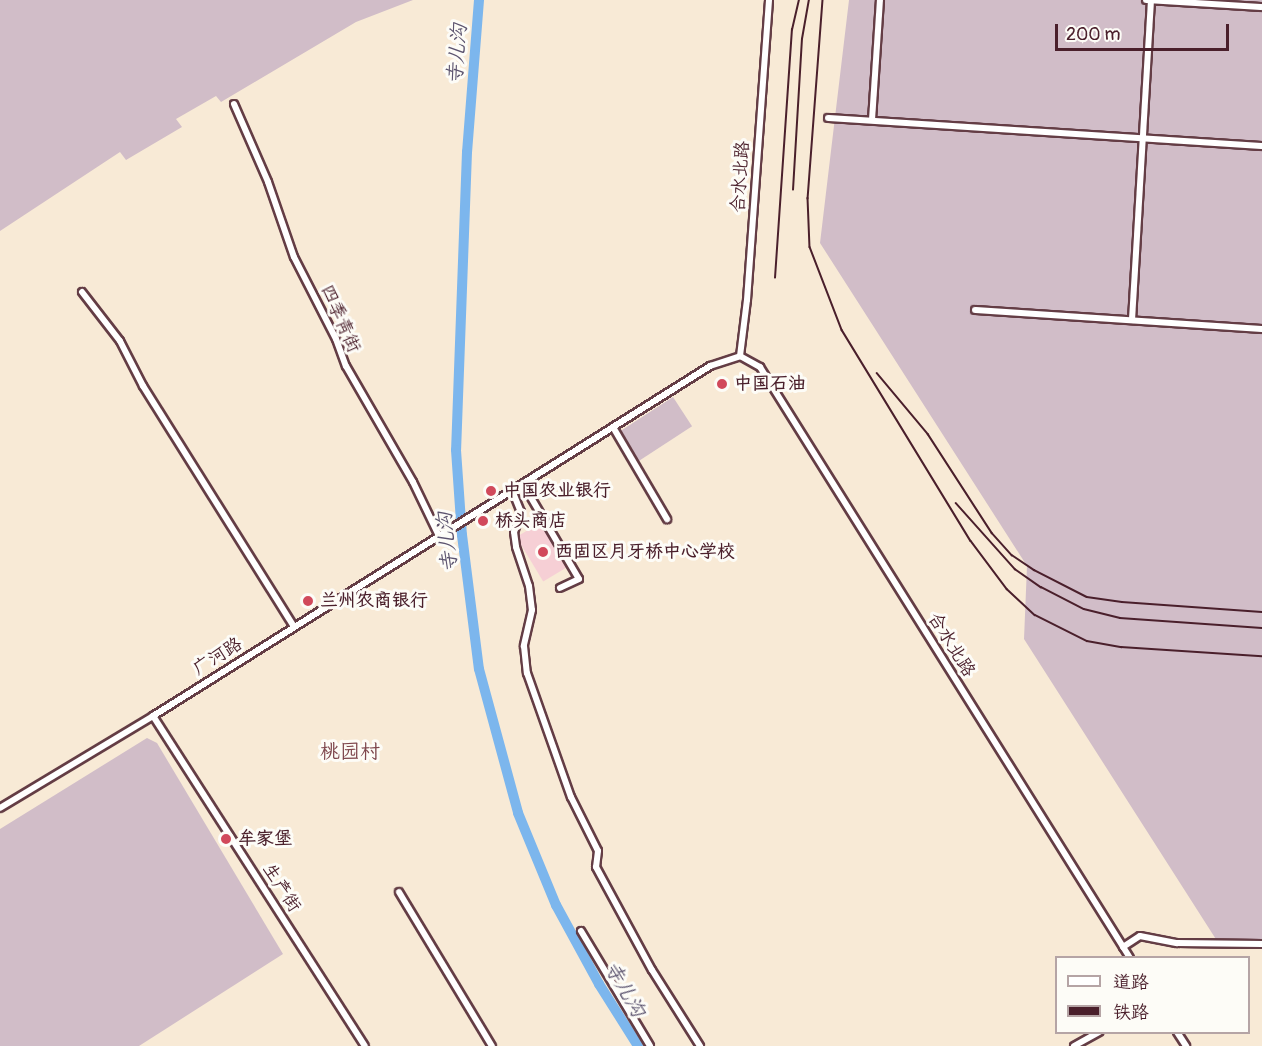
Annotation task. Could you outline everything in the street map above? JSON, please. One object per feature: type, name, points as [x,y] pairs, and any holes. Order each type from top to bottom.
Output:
[{"type":"street","name":"合水北路","points":[[769,0],[747,300],[740,356],[754,362],[766,376],[1129,956]]},
{"type":"street","points":[[872,120],[880,0]]},
{"type":"street","points":[[1146,0],[1262,7]]},
{"type":"street","points":[[1132,320],[1141,137],[1151,0]]},
{"type":"street","name":"四季青街","points":[[234,104],[268,182],[294,257],[336,339],[346,366],[413,483],[440,536]]},
{"type":"street","points":[[828,118],[1262,146]]},
{"type":"street","points":[[82,292],[120,341],[143,386],[294,627]]},
{"type":"street","points":[[975,310],[1262,329]]},
{"type":"street","points":[[700,1046],[652,970],[596,867],[598,851],[571,797],[527,673],[524,646],[532,610],[529,586],[516,547],[514,532],[520,512],[512,490],[710,366],[740,356]]},
{"type":"street","points":[[613,427],[667,519]]},
{"type":"street","points":[[523,484],[579,579],[560,588]]},
{"type":"street","name":"广河路","points":[[0,808],[153,716],[512,490]]},
{"type":"street","name":"生产街","points":[[153,716],[365,1046]]},
{"type":"street","points":[[399,892],[492,1046]]},
{"type":"street","points":[[581,931],[650,1046]]},
{"type":"street","points":[[1123,946],[1140,936],[1177,943],[1262,944]]},
{"type":"street","points":[[1074,1046],[1095,1034]]},
{"type":"shaded area","points":[[0,0],[413,0],[356,22],[221,102],[216,96],[176,119],[182,127],[126,160],[120,152],[0,231]]},
{"type":"shaded area","points":[[849,0],[1262,0],[1262,946],[1219,944],[1024,639],[1027,566],[820,243]]},
{"type":"shaded area","points":[[673,397],[692,426],[638,461],[619,432]]},
{"type":"shaded area","name":"西固区月牙桥中心学校","points":[[543,521],[570,566],[543,582],[516,537]]},
{"type":"shaded area","points":[[147,738],[157,743],[283,954],[139,1046],[0,1046],[0,829]]},
{"type":"waterway","name":"寺儿沟","points":[[479,0],[467,152],[456,450],[462,535],[479,669],[518,813],[556,905],[599,984],[638,1046]]},
{"type":"railway","points":[[775,278],[792,30],[799,0]]},
{"type":"railway","points":[[793,190],[802,39],[809,0]]},
{"type":"railway","points":[[823,0],[808,198],[810,247],[842,330],[971,541],[1007,589],[1035,615],[1087,641],[1121,647],[1262,656]]},
{"type":"railway","points":[[877,373],[928,434],[992,533],[1012,555],[1034,570],[1087,597],[1122,602],[1262,612]]},
{"type":"railway","points":[[956,503],[1015,569],[1041,587],[1084,609],[1120,618],[1262,628]]},
{"type":"place","name":"中国石油","points":[[722,384]]},
{"type":"place","name":"中国农业银行","points":[[491,491]]},
{"type":"place","name":"桥头商店","points":[[483,521]]},
{"type":"place","name":"西固区月牙桥中心学校","points":[[543,552]]},
{"type":"place","name":"兰州农商银行","points":[[308,601]]},
{"type":"place","name":"牟家堡","points":[[226,839]]},
{"type":"district","name":"桃园村","points":[[350,751]]}]
